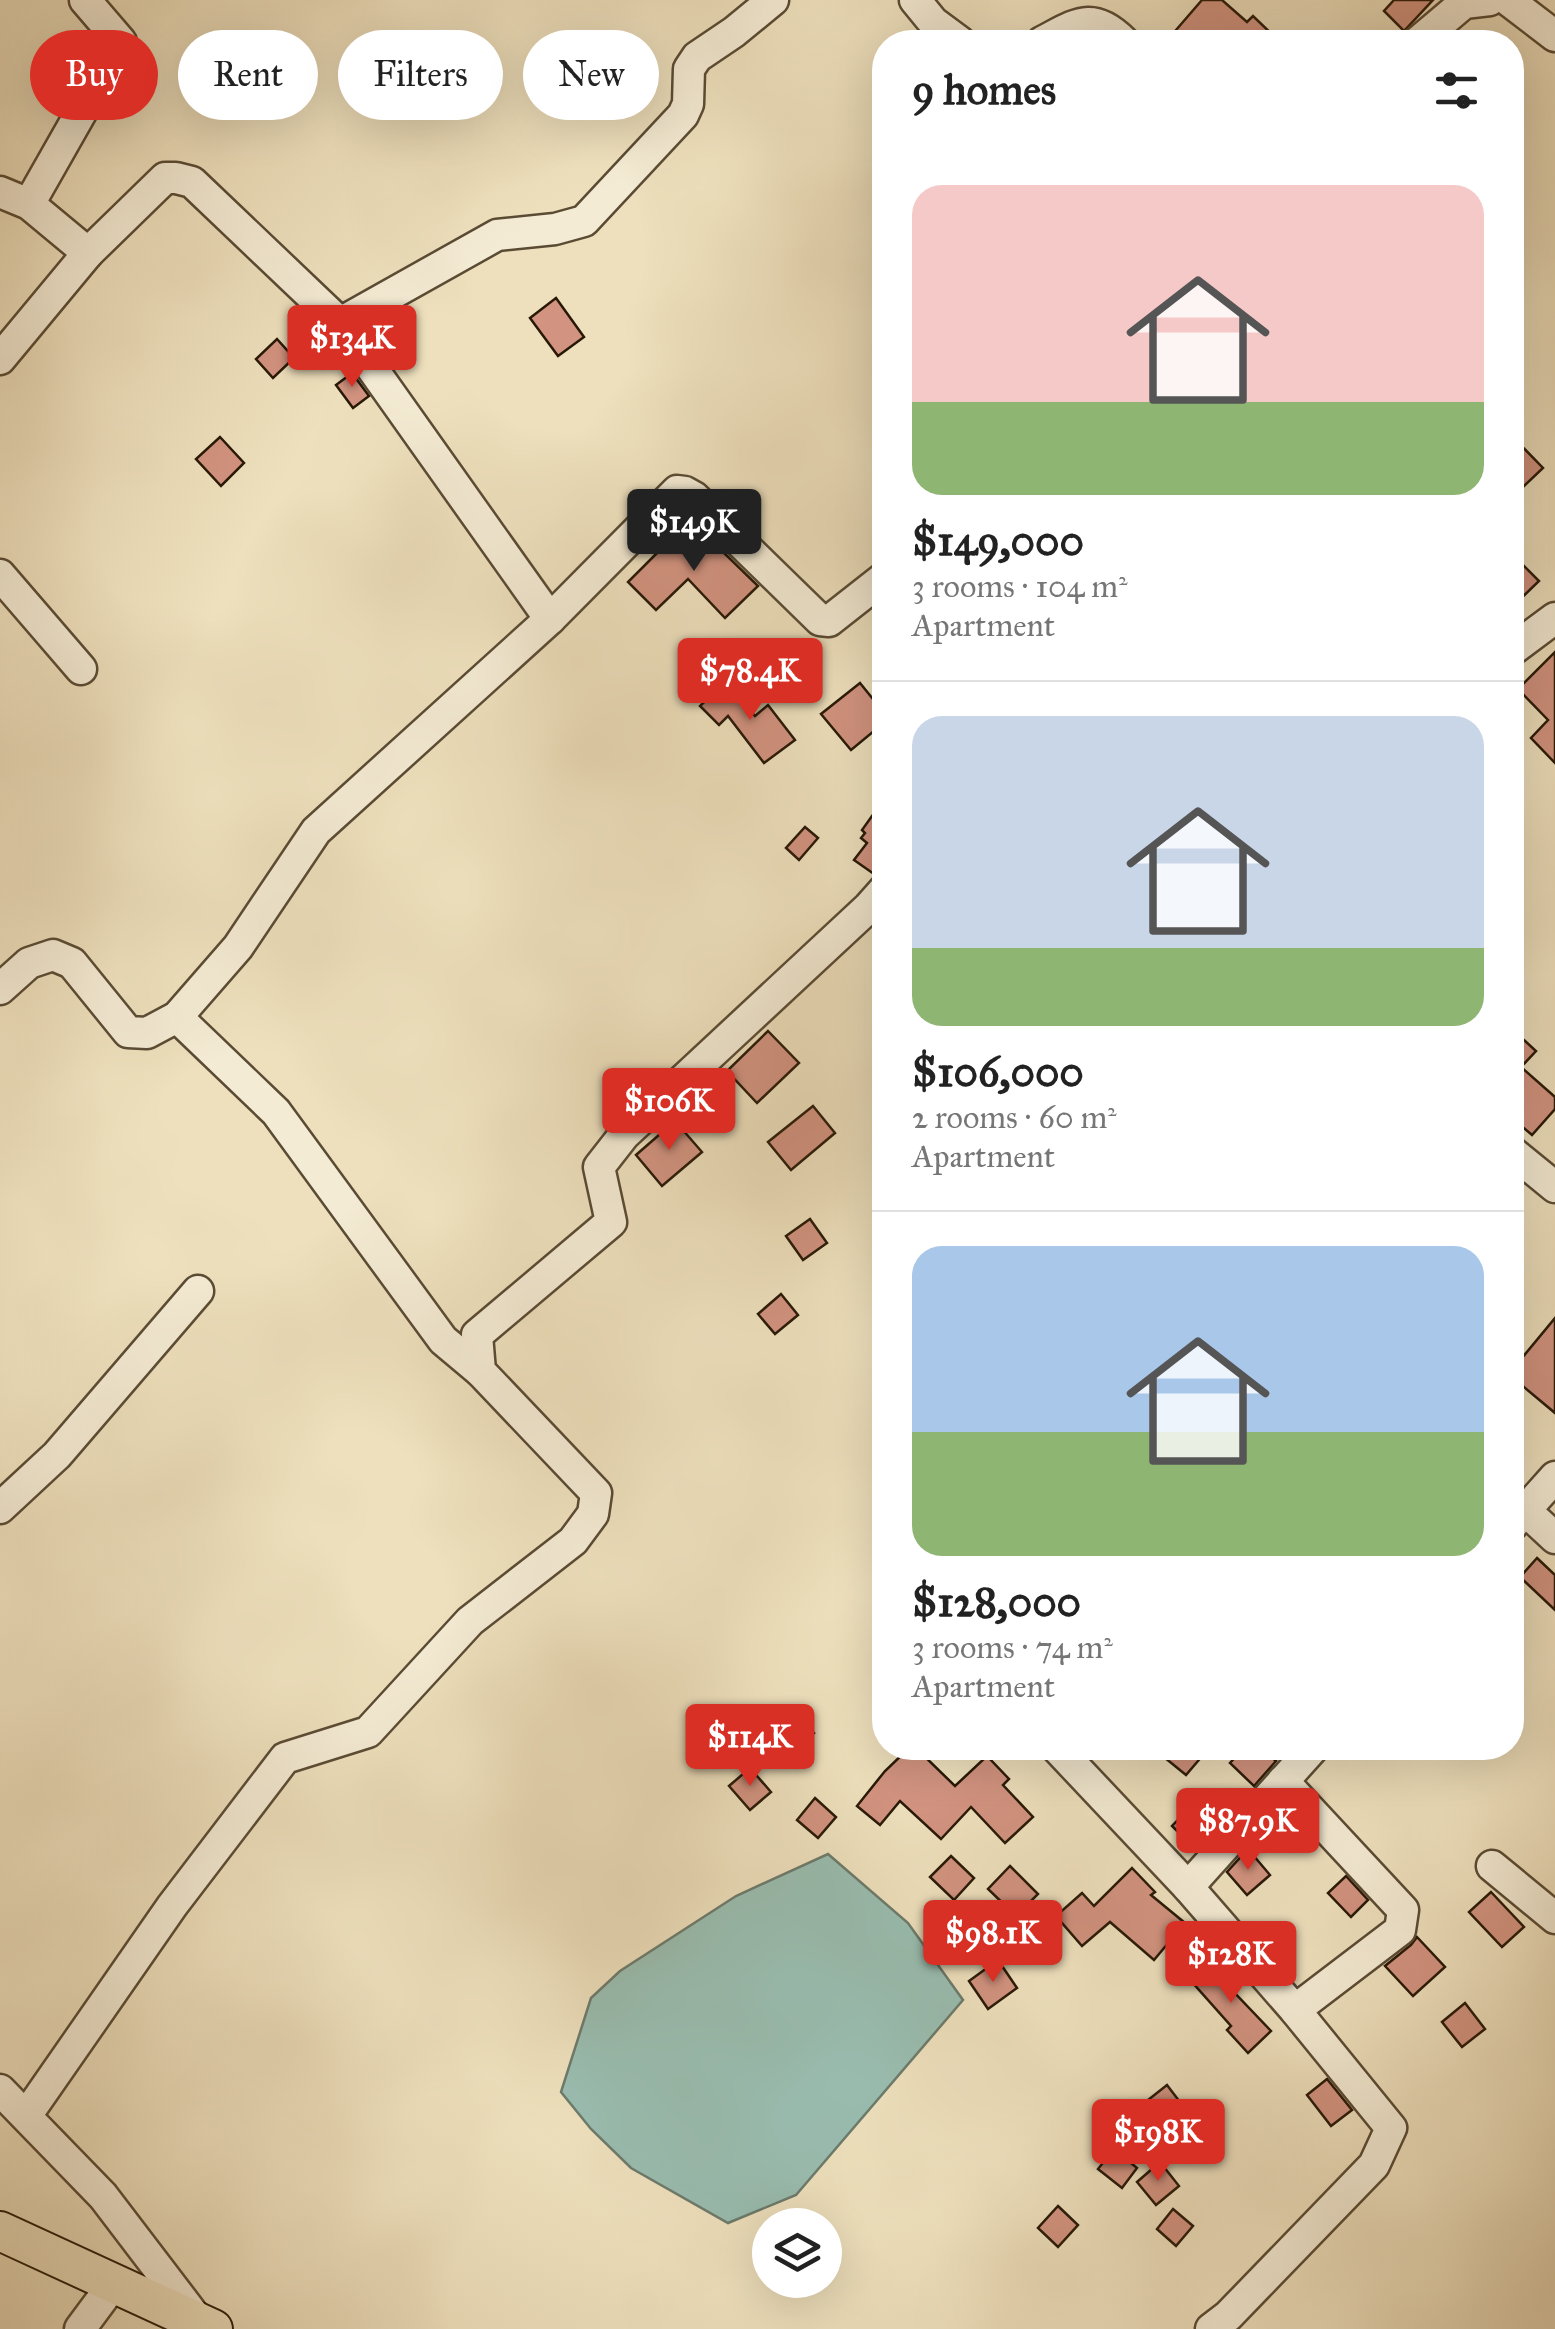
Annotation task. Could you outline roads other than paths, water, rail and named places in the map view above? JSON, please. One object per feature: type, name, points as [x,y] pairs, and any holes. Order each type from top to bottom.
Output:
[{"type":"main road","points":[[0,2231],[206,2325]]},
{"type":"street","points":[[29,204],[121,42],[84,0]]},
{"type":"street","points":[[340,323],[497,236],[584,222],[684,116],[689,68],[697,57],[773,0]]},
{"type":"street","points":[[915,0],[943,30]]},
{"type":"street","points":[[1433,30],[1464,4],[1490,0]]},
{"type":"street","points":[[1508,0],[1555,36]]},
{"type":"street","points":[[1066,30],[1082,22],[1112,30]]},
{"type":"street","points":[[0,359],[88,252],[165,178],[192,182],[340,323],[550,618]]},
{"type":"street","points":[[0,192],[29,204],[88,252]]},
{"type":"street","points":[[0,989],[29,963],[53,954],[72,963],[128,1032],[147,1033],[177,1017],[238,947],[316,831],[550,618],[677,492],[694,497],[820,620],[830,621],[872,588]]},
{"type":"street","points":[[0,575],[81,668]]},
{"type":"street","points":[[1524,641],[1555,618]]},
{"type":"street","points":[[480,1371],[477,1336],[612,1222],[599,1167],[624,1135],[872,902]]},
{"type":"street","points":[[26,2116],[172,1906],[285,1758],[368,1732],[470,1621],[574,1541],[593,1514],[596,1493],[480,1371],[443,1340],[276,1112],[177,1017]]},
{"type":"street","points":[[1524,1162],[1555,1187]]},
{"type":"street","points":[[0,1508],[57,1455],[198,1292]]},
{"type":"street","points":[[1524,1505],[1555,1478]]},
{"type":"street","points":[[1524,1516],[1555,1538]]},
{"type":"street","points":[[1068,1760],[1188,1887],[1391,2128],[1374,2165],[1211,2329]]},
{"type":"street","points":[[1188,1887],[1302,1760]]},
{"type":"street","points":[[1283,1781],[1403,1910],[1400,1930],[1295,2010]]},
{"type":"street","points":[[1492,1866],[1555,1918]]},
{"type":"street","points":[[0,2090],[103,2196],[206,2325]]},
{"type":"street","points":[[80,2329],[114,2283]]},
{"type":"water","points":[[828,1854],[908,1923],[963,2000],[796,2195],[764,2208],[752,2208],[752,2213],[728,2223],[631,2168],[591,2129],[561,2092],[591,1998],[620,1971],[736,1896]]}]
